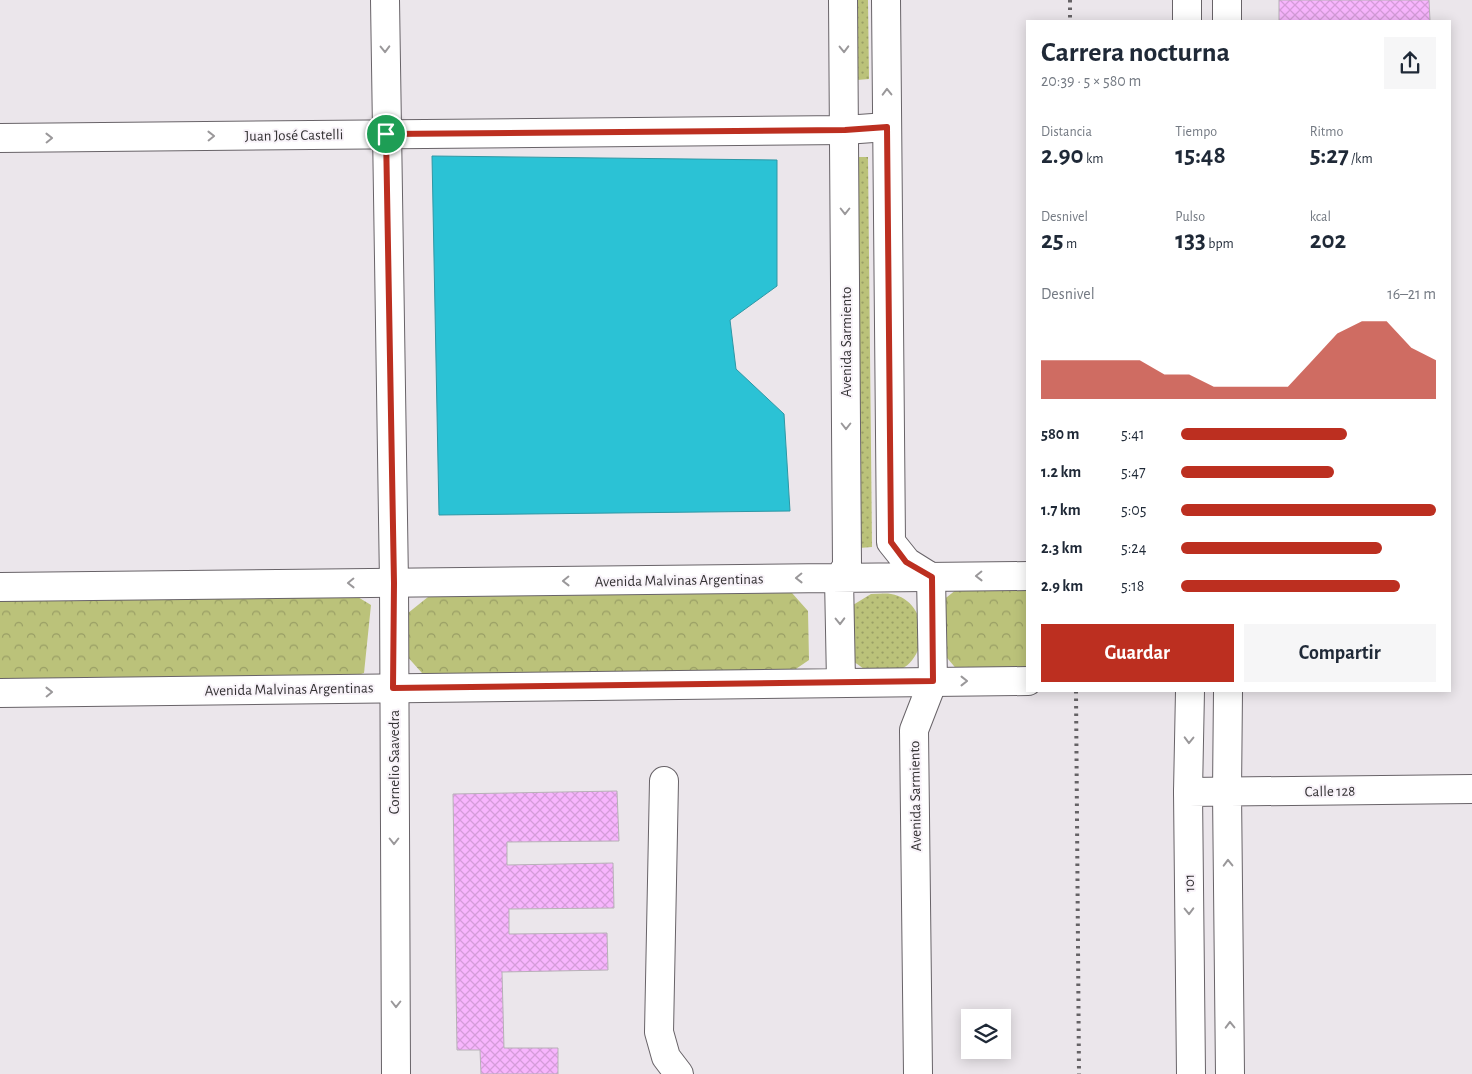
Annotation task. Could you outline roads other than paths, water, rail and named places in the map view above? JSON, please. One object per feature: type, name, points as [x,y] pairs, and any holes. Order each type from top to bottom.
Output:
[{"type":"main road","name":"Cornelio Saavedra","points":[[385,0],[394,583],[396,1074]]},
{"type":"main road","name":"Avenida Sarmiento","points":[[841,682],[839,578],[847,566],[844,0]]},
{"type":"main road","points":[[886,0],[891,542],[906,562],[932,577]]},
{"type":"main road","points":[[1187,0],[1187,20]]},
{"type":"main road","points":[[1227,0],[1227,20]]},
{"type":"main road","name":"Juan José Castelli","points":[[0,138],[845,130],[887,127]]},
{"type":"main road","name":"Avenida Malvinas Argentinas","points":[[0,588],[1026,576]]},
{"type":"main road","name":"Avenida Sarmiento","points":[[918,1074],[914,730],[933,681],[932,577]]},
{"type":"main road","name":"Avenida Malvinas Argentinas","points":[[0,693],[1026,681]]},
{"type":"main road","name":"101","points":[[1190,692],[1188,792],[1191,1074]]},
{"type":"main road","points":[[1228,692],[1227,792],[1230,1074]]},
{"type":"main road","points":[[664,781],[659,1032],[666,1057],[679,1074]]},
{"type":"main road","name":"Calle 128","points":[[1188,792],[1472,789]]},
{"type":"water","points":[[432,156],[777,160],[777,286],[730,320],[736,369],[784,414],[790,511],[439,515]]},
{"type":"railway","points":[[1070,0],[1070,20]]},
{"type":"railway","points":[[1076,692],[1079,1074]]}]
